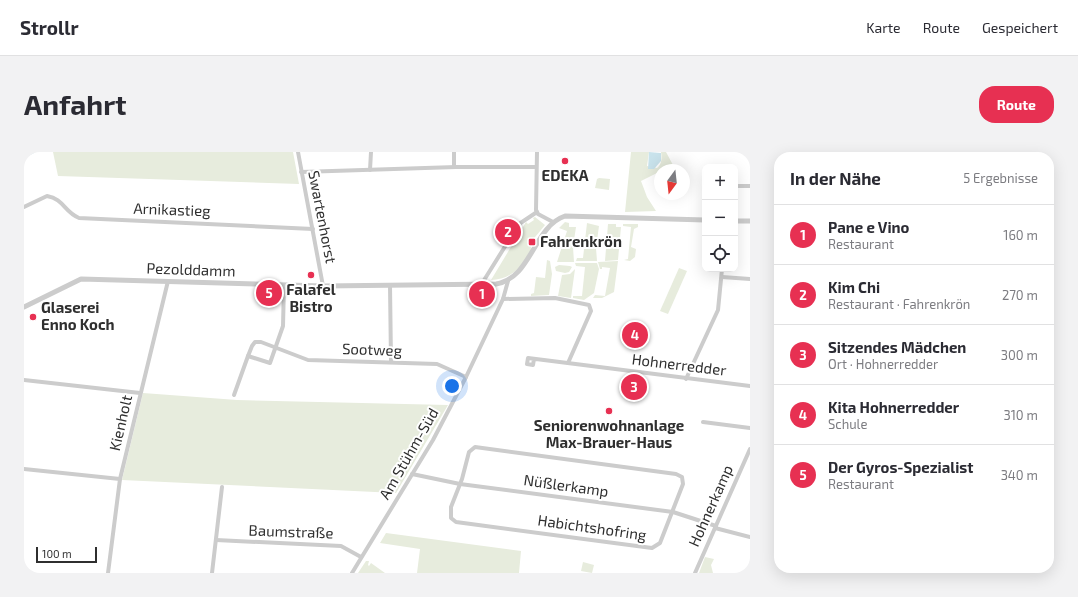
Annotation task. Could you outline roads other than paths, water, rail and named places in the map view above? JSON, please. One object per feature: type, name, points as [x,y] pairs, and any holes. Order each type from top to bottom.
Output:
[{"type":"street","name":"Swartenhorst","points":[[298,152],[323,286]]},
{"type":"street","points":[[370,170],[371,152]]},
{"type":"street","points":[[454,152],[454,167]]},
{"type":"street","points":[[537,152],[537,212]]},
{"type":"street","points":[[302,172],[454,167],[536,167]]},
{"type":"street","points":[[738,186],[750,186]]},
{"type":"street","name":"Arnikastieg","points":[[24,206],[47,196],[55,197],[68,212],[79,218],[312,229]]},
{"type":"street","points":[[537,212],[553,222],[572,216],[702,220]]},
{"type":"street","points":[[481,284],[519,224],[537,212]]},
{"type":"street","points":[[738,221],[750,221]]},
{"type":"street","name":"Am Stühm-Süd","points":[[352,573],[433,440],[466,377],[503,299],[508,281],[517,274],[553,222]]},
{"type":"street","points":[[686,379],[718,310],[722,272]]},
{"type":"street","points":[[722,277],[750,279]]},
{"type":"street","name":"Pezolddamm","points":[[24,307],[81,280],[323,286],[496,284],[508,281]]},
{"type":"street","name":"Kienholt","points":[[108,573],[120,479],[168,281]]},
{"type":"street","points":[[234,395],[248,356],[270,363],[282,326],[284,285]]},
{"type":"street","points":[[390,285],[391,362]]},
{"type":"street","points":[[503,299],[555,298],[589,305],[591,311],[568,363]]},
{"type":"street","name":"Sootweg","points":[[248,356],[252,346],[256,342],[261,342],[308,360],[438,364],[466,377]]},
{"type":"street","name":"Hohnerredder","points":[[534,359],[750,386]]},
{"type":"street","points":[[24,380],[140,393]]},
{"type":"street","points":[[703,422],[750,428]]},
{"type":"street","name":"Habichtshofring","points":[[474,447],[676,474],[682,476],[684,482],[673,512],[660,543],[656,547],[649,548],[454,521],[451,518],[451,510],[469,452],[474,447]]},
{"type":"street","name":"Hohnerkamp","points":[[695,573],[750,450]]},
{"type":"street","points":[[24,469],[120,479]]},
{"type":"street","name":"Nüßlerkamp","points":[[412,474],[460,484],[673,512],[715,527],[750,536]]},
{"type":"street","points":[[212,573],[222,486]]},
{"type":"street","name":"Baumstraße","points":[[216,540],[341,546],[362,557]]},
{"type":"water","points":[[649,152],[661,153],[661,161],[658,164],[654,164],[654,169],[648,169]]},
{"type":"waterway","points":[[24,158],[35,152]]},
{"type":"place","name":"EDEKA","points":[[565,161]]},
{"type":"place","name":"Kim Chi","points":[[508,232]]},
{"type":"place","name":"Fahrenkrön","points":[[532,242]]},
{"type":"place","name":"Falafel Bistro","points":[[311,275]]},
{"type":"place","name":"Der Gyros-Spezialist","points":[[269,293]]},
{"type":"place","name":"Pane e Vino","points":[[482,294]]},
{"type":"place","name":"Glaserei Enno Koch","points":[[33,317]]},
{"type":"place","name":"Kita Hohnerredder","points":[[635,335]]},
{"type":"place","name":"Sitzendes Mädchen","points":[[634,387]]},
{"type":"place","name":"Seniorenwohnanlage Max-Brauer-Haus","points":[[609,411]]}]
